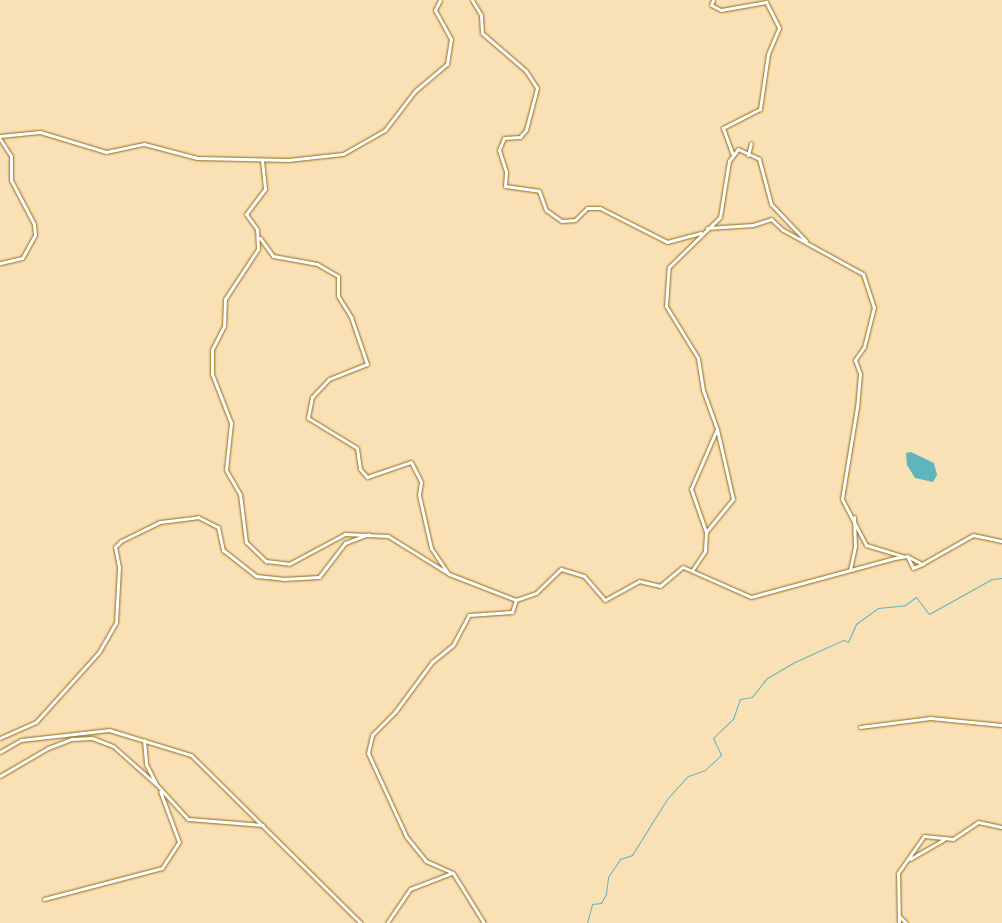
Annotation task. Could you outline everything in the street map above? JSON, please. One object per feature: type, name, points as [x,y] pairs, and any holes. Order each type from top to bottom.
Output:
[{"type":"street","points":[[0,264],[22,258],[35,235],[34,224],[11,180],[11,156],[0,138],[40,132],[106,152],[144,144],[197,158],[262,160],[336,156],[385,130],[415,90],[447,64],[451,39],[435,10],[440,0]]},
{"type":"street","points":[[472,0],[481,15],[482,33],[526,71],[537,88],[526,130],[520,137],[504,138],[499,150],[506,172],[505,186],[539,191],[546,210],[562,221],[575,220],[587,208],[600,208],[666,242],[702,232]]},
{"type":"street","points":[[712,0],[711,5],[721,10],[766,2]]},
{"type":"street","points":[[706,532],[733,499],[717,429],[703,390],[698,358],[664,301],[668,267],[721,214],[732,153],[723,128],[760,109],[768,54],[779,28],[766,2],[759,0]]},
{"type":"street","points":[[748,155],[751,143]]},
{"type":"street","points":[[732,153],[740,149],[748,155],[759,159],[771,204],[806,241]]},
{"type":"street","points":[[262,160],[265,189],[246,214],[273,256],[317,264],[338,276],[338,296],[351,317],[367,364],[329,379],[312,397],[308,418],[357,448],[360,469],[367,476],[411,462],[421,482],[419,495],[431,548],[449,574]]},
{"type":"street","points":[[706,228],[753,225],[771,219],[806,241],[854,265],[863,274],[874,301],[868,337],[855,360],[860,374],[857,407],[842,493],[842,504],[854,517],[866,545],[925,562]]},
{"type":"street","points":[[260,238],[254,259],[225,299],[224,326],[212,350],[212,374],[231,423],[226,470],[240,494],[246,542],[266,561],[289,564],[345,534],[371,533],[388,536],[449,574],[516,600],[536,593],[561,568],[584,576],[596,594],[606,600],[639,582],[658,586],[682,567],[692,569],[751,596],[906,556]]},
{"type":"street","points":[[692,569],[705,550],[706,532],[691,488],[717,429]]},
{"type":"street","points":[[0,738],[36,722],[100,652],[116,622],[119,566],[115,546],[121,541],[160,522],[198,517],[218,527],[223,550],[256,576],[283,579],[319,577],[345,543],[371,533]]},
{"type":"street","points":[[850,570],[855,546],[854,517]]},
{"type":"street","points":[[906,556],[913,568],[970,536],[979,534],[1002,541]]},
{"type":"street","points":[[484,923],[453,872],[426,861],[406,836],[386,786],[369,756],[370,738],[432,662],[453,645],[467,616],[512,612],[516,600]]},
{"type":"street","points":[[860,727],[930,718],[1002,725]]},
{"type":"street","points":[[0,752],[21,740],[58,733],[109,730],[191,756],[264,825],[361,923]]},
{"type":"street","points":[[0,776],[48,748],[72,739],[92,738],[113,746],[156,784]]},
{"type":"street","points":[[44,899],[162,868],[179,842],[160,791],[146,764],[144,740]]},
{"type":"street","points":[[160,791],[180,813],[195,821],[264,825]]},
{"type":"street","points":[[909,860],[944,839],[957,837],[978,822],[1002,827]]},
{"type":"street","points":[[899,923],[897,879],[926,834],[944,839]]},
{"type":"street","points":[[387,923],[412,888],[453,872]]},
{"type":"street","points":[[899,916],[906,923]]},
{"type":"water","points":[[911,452],[934,463],[937,475],[933,482],[915,478],[907,465],[906,453]]},
{"type":"waterway","points":[[587,923],[592,904],[601,903],[606,894],[608,877],[620,859],[632,855],[667,799],[688,776],[705,770],[721,755],[713,738],[733,719],[740,699],[752,697],[767,678],[797,661],[843,640],[848,642],[856,624],[878,608],[905,605],[916,597],[929,614],[992,579],[1002,578]]}]
